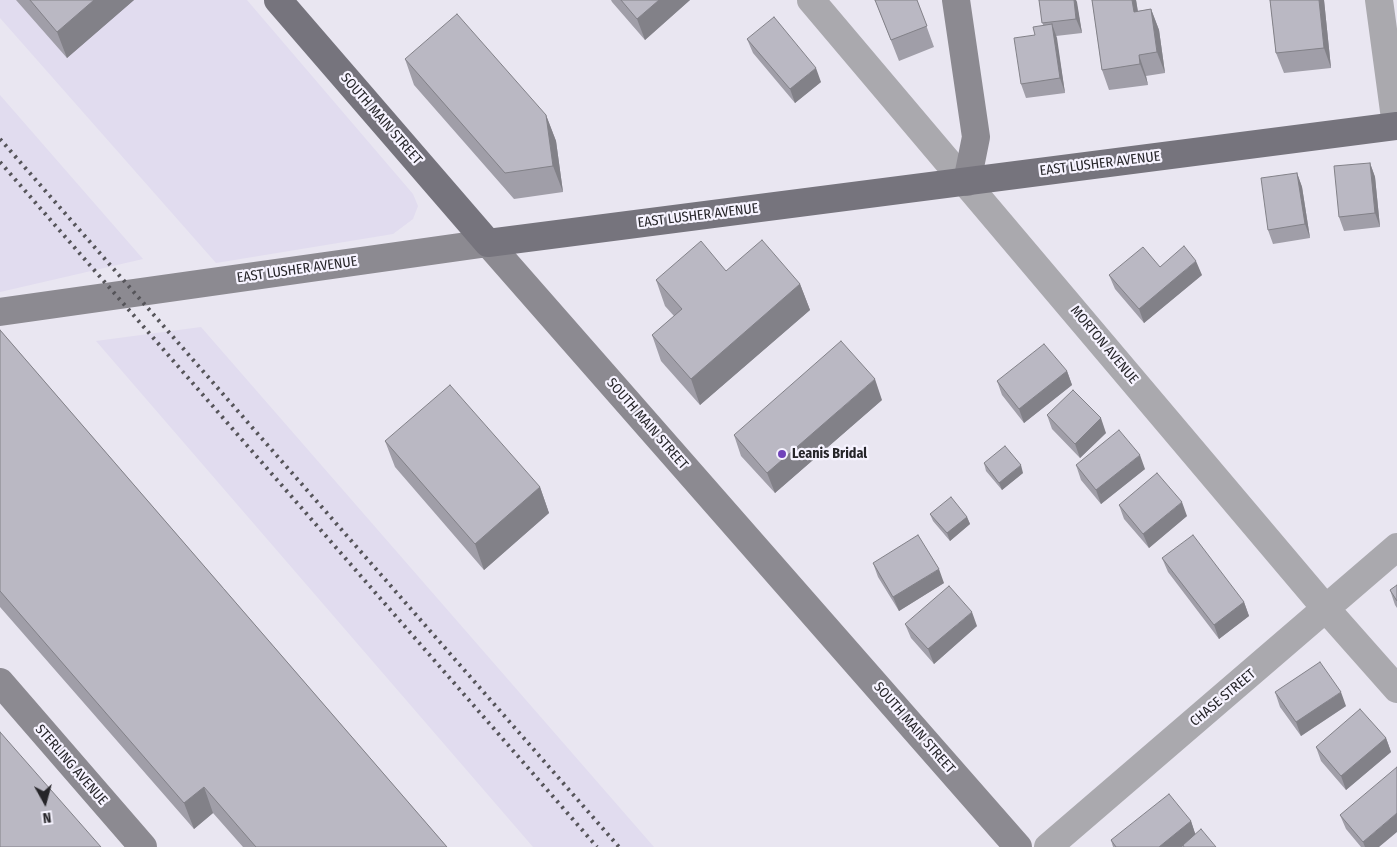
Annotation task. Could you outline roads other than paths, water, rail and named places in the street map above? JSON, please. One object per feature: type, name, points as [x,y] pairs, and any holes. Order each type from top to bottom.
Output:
[{"type":"main road","name":"SOUTH MAIN STREET","points":[[278,0],[488,242]]},
{"type":"main road","name":"EAST LUSHER AVENUE","points":[[488,242],[1396,126]]},
{"type":"street","name":"MORTON AVENUE","points":[[811,0],[967,182],[1327,610],[1397,689]]},
{"type":"street","points":[[956,0],[976,137],[967,182]]},
{"type":"street","points":[[1379,0],[1396,126]]},
{"type":"street","name":"EAST LUSHER AVENUE","points":[[0,312],[488,242]]},
{"type":"street","name":"SOUTH MAIN STREET","points":[[488,242],[1018,847]]},
{"type":"street","name":"CHASE STREET","points":[[1048,847],[1327,610],[1397,547]]},
{"type":"street","name":"STERLING AVENUE","points":[[0,682],[143,847]]},
{"type":"railway","points":[[0,139],[619,847]]},
{"type":"railway","points":[[0,162],[597,847]]},
{"type":"place","name":"Leanis Bridal","points":[[782,454]]}]
